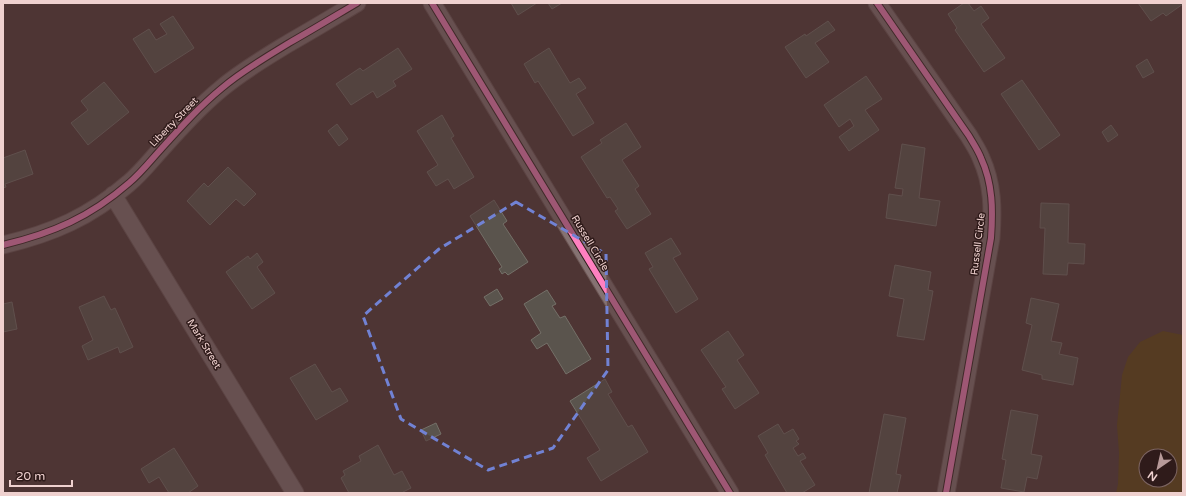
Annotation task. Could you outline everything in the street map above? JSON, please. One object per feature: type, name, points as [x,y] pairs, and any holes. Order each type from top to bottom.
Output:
[{"type":"street","name":"Liberty Street","points":[[3,245],[32,238],[55,230],[94,210],[130,183],[184,124],[222,88],[243,71],[357,3]]},
{"type":"street","name":"Russell Circle","points":[[432,3],[730,493]]},
{"type":"street","name":"Russell Circle","points":[[877,3],[969,136],[982,159],[992,199],[991,238],[946,493]]},
{"type":"street","name":"Mark Street","points":[[113,196],[295,493]]},
{"type":"highlighted area","points":[[516,202],[606,254],[608,370],[553,448],[488,470],[401,419],[363,316],[439,249]]},
{"type":"shaded area","points":[[1163,331],[1183,335],[1183,493],[1116,493],[1118,484],[1119,453],[1117,425],[1122,375],[1128,357],[1140,342]]},
{"type":"building","points":[[511,3],[537,3],[518,15]]},
{"type":"building","points":[[548,3],[562,3],[552,9]]},
{"type":"building","points":[[964,3],[968,3],[974,11],[981,6],[989,18],[981,24],[1005,58],[984,72],[955,30],[957,28],[948,14]]},
{"type":"building","points":[[1138,3],[1183,4],[1166,16],[1163,13],[1151,21]]},
{"type":"building","points":[[173,16],[194,48],[155,73],[133,39],[149,29],[156,40],[167,34],[160,24]]},
{"type":"building","points":[[828,21],[835,30],[815,43],[829,62],[806,78],[785,47],[805,34],[806,36]]},
{"type":"building","points":[[398,48],[412,69],[393,81],[396,86],[377,98],[373,91],[351,105],[336,84],[360,68],[363,71]]},
{"type":"building","points":[[549,48],[570,83],[579,78],[586,88],[576,94],[594,123],[573,136],[538,81],[535,83],[524,64]]},
{"type":"building","points":[[1147,59],[1154,72],[1143,78],[1136,66]]},
{"type":"building","points":[[866,76],[882,99],[865,110],[879,130],[849,151],[839,137],[854,126],[850,119],[839,127],[824,105]]},
{"type":"building","points":[[1022,80],[1060,135],[1039,150],[1001,94]]},
{"type":"building","points":[[104,82],[129,112],[88,145],[71,123],[88,110],[81,101]]},
{"type":"building","points":[[442,115],[454,136],[451,138],[474,177],[454,189],[448,179],[436,186],[427,172],[438,165],[417,131]]},
{"type":"building","points":[[626,123],[641,147],[622,160],[639,186],[635,189],[651,214],[627,229],[615,211],[618,209],[610,197],[607,198],[581,157],[602,143],[600,140]]},
{"type":"building","points":[[337,124],[348,139],[339,146],[328,131]]},
{"type":"building","points":[[1111,125],[1118,135],[1108,142],[1102,132]]},
{"type":"building","points":[[902,144],[925,148],[919,198],[940,201],[936,226],[886,218],[889,194],[902,196],[903,189],[895,188]]},
{"type":"building","points":[[25,150],[33,174],[5,184],[6,187],[3,188],[3,158]]},
{"type":"building","points":[[228,167],[256,194],[244,206],[236,199],[210,225],[187,201],[204,183],[208,187]]},
{"type":"building","points":[[494,200],[507,221],[503,224],[528,262],[508,275],[505,272],[502,274],[499,269],[502,267],[470,216]]},
{"type":"building","points":[[1041,203],[1069,204],[1068,243],[1085,244],[1084,264],[1068,263],[1067,275],[1043,274],[1045,228],[1040,228]]},
{"type":"building","points":[[671,238],[681,254],[673,258],[698,299],[676,313],[649,269],[653,267],[645,253]]},
{"type":"building","points":[[257,253],[263,262],[257,267],[275,293],[252,309],[226,272],[248,256],[250,259]]},
{"type":"building","points":[[895,265],[931,272],[928,290],[933,291],[924,340],[897,336],[904,299],[889,296]]},
{"type":"building","points":[[497,289],[503,299],[490,306],[484,297]]},
{"type":"building","points":[[547,290],[556,304],[552,306],[560,318],[565,316],[591,359],[566,374],[547,343],[537,349],[531,340],[541,333],[524,304]]},
{"type":"building","points":[[104,296],[111,310],[115,308],[133,347],[120,353],[118,347],[88,360],[82,346],[93,340],[79,307]]},
{"type":"building","points":[[1031,298],[1059,304],[1051,341],[1062,343],[1059,354],[1078,358],[1073,385],[1042,379],[1042,375],[1022,370],[1032,325],[1026,323]]},
{"type":"building","points":[[12,302],[17,329],[3,332],[3,304]]},
{"type":"building","points":[[728,331],[744,355],[737,360],[759,393],[735,409],[722,389],[726,387],[701,350]]},
{"type":"building","points":[[315,364],[332,392],[340,388],[348,401],[316,420],[290,378]]},
{"type":"building","points":[[605,379],[612,392],[608,394],[628,427],[632,425],[648,452],[601,481],[587,458],[600,450],[570,401]]},
{"type":"building","points":[[1011,410],[1038,415],[1031,454],[1042,456],[1037,479],[1027,477],[1024,492],[1001,488],[1006,460],[1002,459]]},
{"type":"building","points":[[884,414],[906,418],[896,474],[901,475],[897,493],[869,493]]},
{"type":"building","points":[[436,423],[441,434],[426,441],[421,430]]},
{"type":"building","points":[[778,424],[784,434],[793,429],[799,439],[796,441],[799,444],[793,448],[798,456],[803,453],[806,458],[800,461],[815,485],[802,493],[787,493],[765,455],[768,453],[758,436]]},
{"type":"building","points":[[378,445],[394,475],[402,471],[411,488],[403,492],[404,493],[349,493],[341,478],[345,475],[343,471],[361,461],[359,456]]},
{"type":"building","points":[[174,448],[198,486],[188,493],[169,493],[159,477],[149,483],[141,469]]},
{"type":"cycle path","points":[[3,245],[55,229],[100,205],[142,171],[191,117],[230,82],[263,59],[357,3]]},
{"type":"cycle path","points":[[432,3],[730,493]]},
{"type":"cycle path","points":[[877,3],[977,149],[985,168],[990,187],[992,207],[991,238],[946,493]]}]
